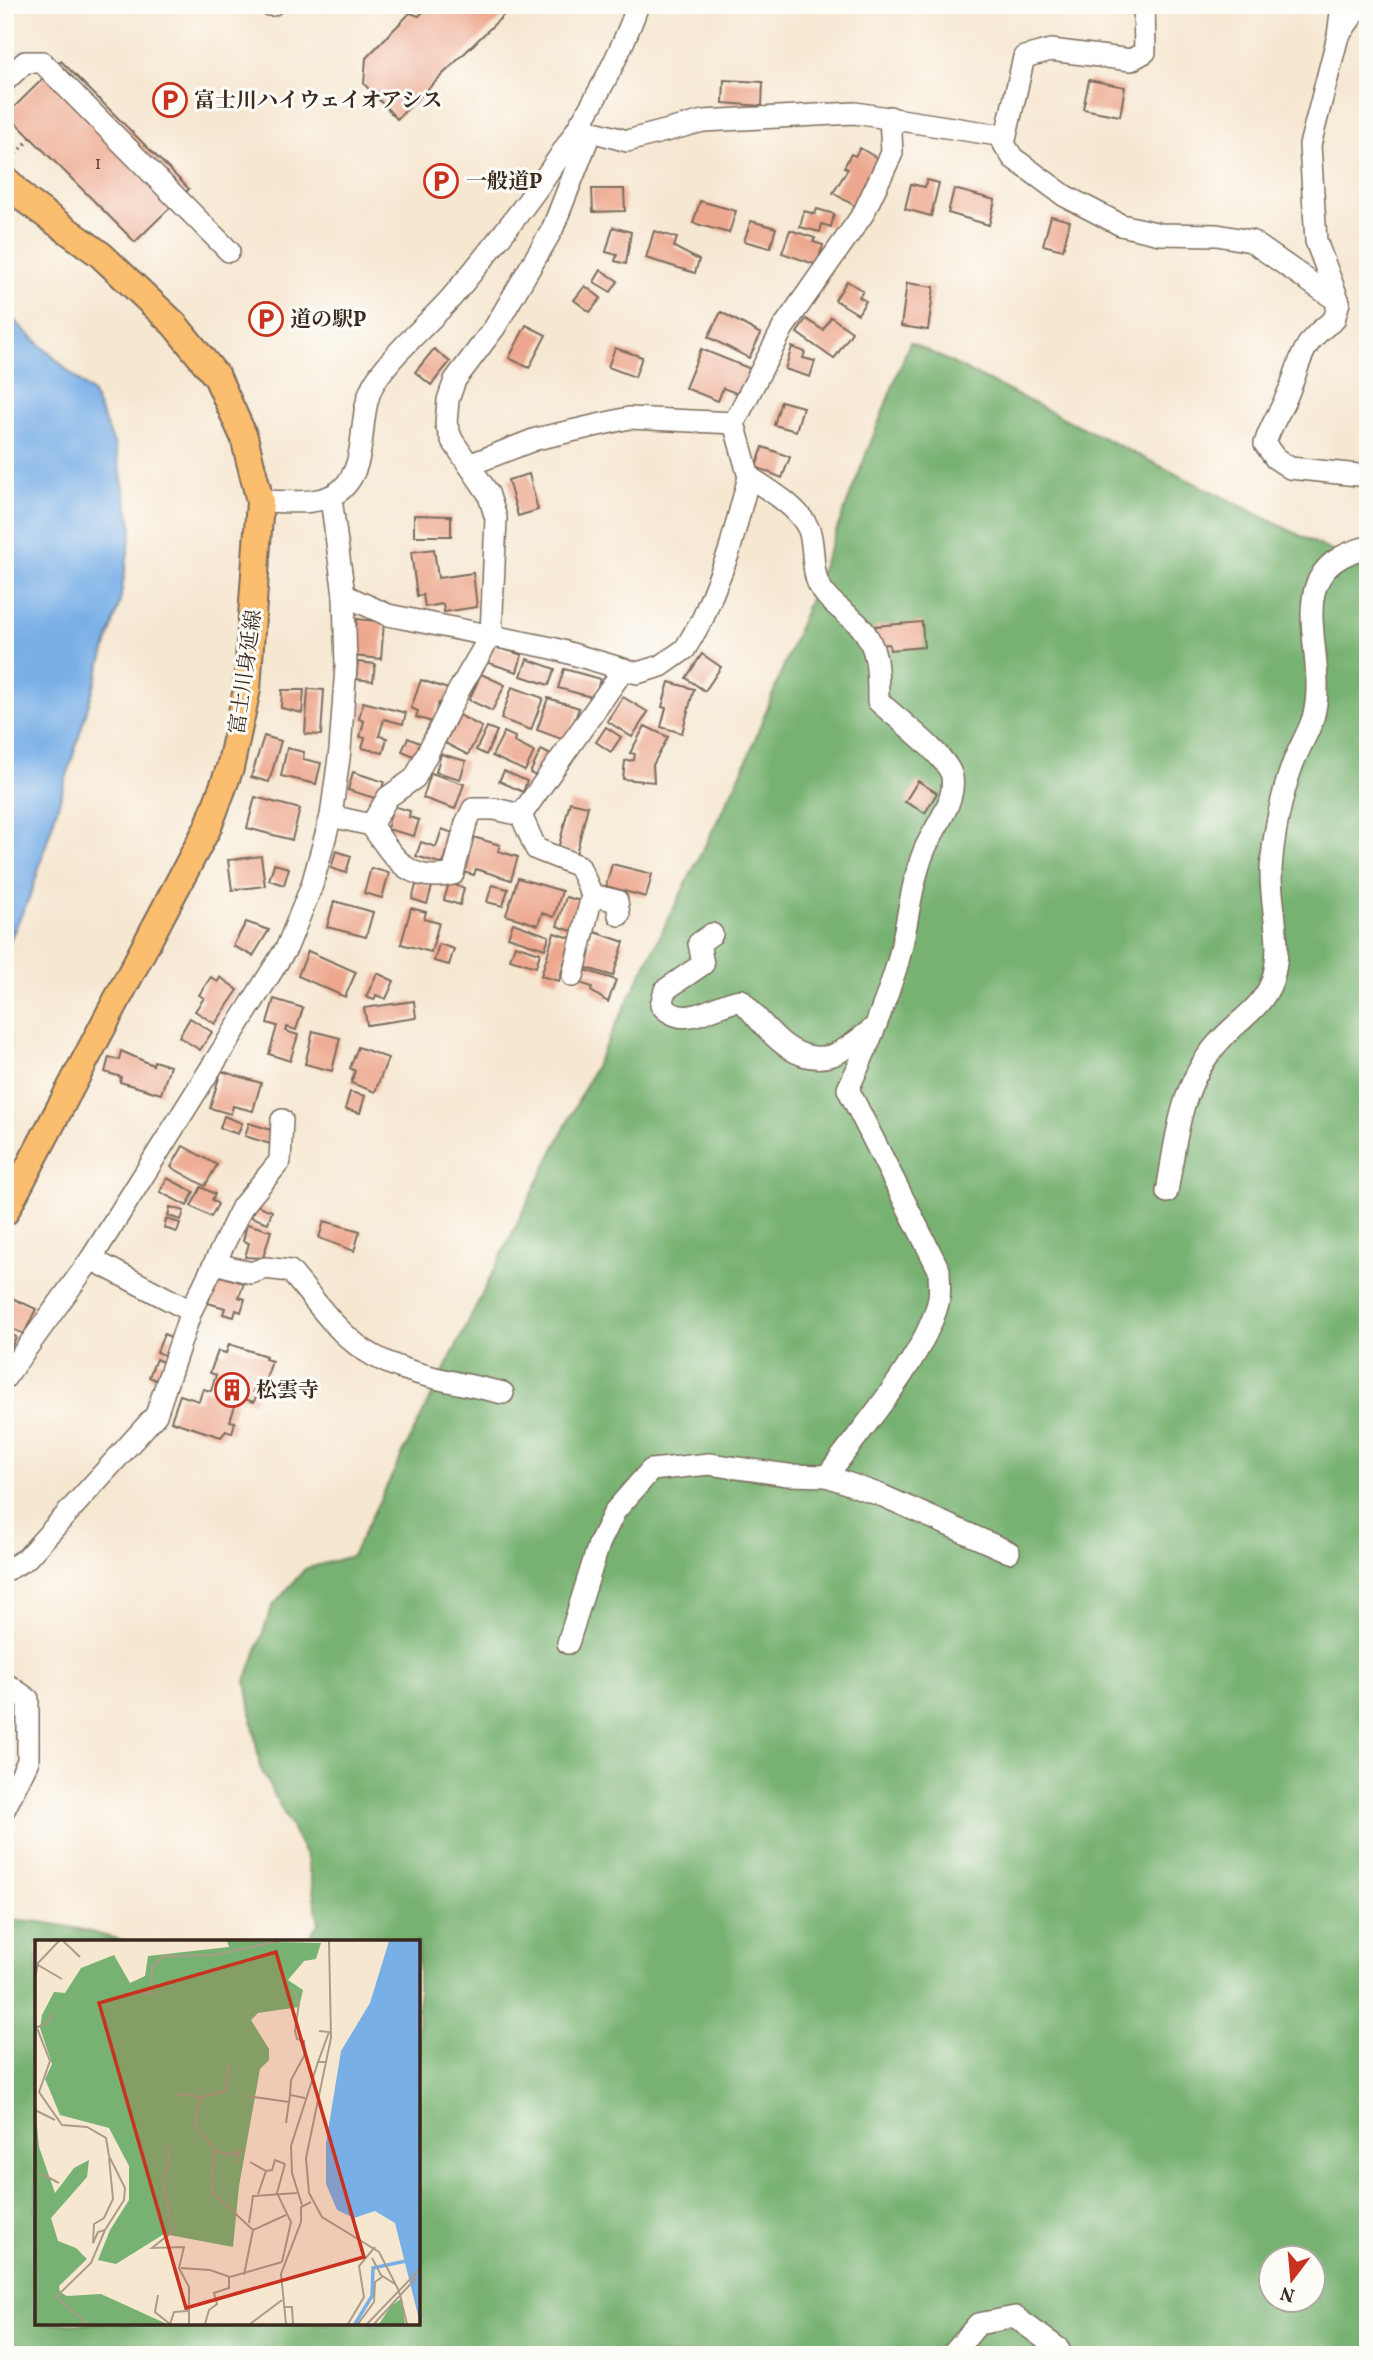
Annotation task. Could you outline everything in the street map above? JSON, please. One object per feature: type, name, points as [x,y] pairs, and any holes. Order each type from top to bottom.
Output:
[{"type":"main road","name":"富士川身延線","points":[[5,179],[27,201],[101,255],[174,324],[217,377],[244,437],[260,502],[247,690],[226,780],[208,827],[5,1212]]},
{"type":"street","points":[[371,825],[388,797],[415,778],[459,690],[491,635],[496,518],[488,493],[452,440],[446,424],[455,380],[495,327],[552,230],[587,126],[624,46],[639,5]]},
{"type":"street","points":[[1004,144],[1024,57],[1051,50],[1131,60],[1146,52],[1144,5]]},
{"type":"street","points":[[1342,5],[1338,36],[1310,145],[1316,240],[1339,302],[1334,320],[1313,333],[1298,359],[1286,398],[1270,424],[1265,444],[1275,458],[1290,468],[1368,476]]},
{"type":"street","points":[[1338,36],[1360,5]]},
{"type":"street","points":[[5,81],[25,62],[42,62],[229,251]]},
{"type":"street","points":[[587,126],[627,141],[703,121],[855,113],[998,135],[1013,158],[1065,195],[1121,225],[1160,234],[1217,235],[1251,241],[1339,302]]},
{"type":"street","points":[[344,595],[388,615],[491,635],[637,673],[661,666],[685,649],[703,618],[729,552],[749,477],[734,423],[783,328],[863,214],[892,153],[890,117]]},
{"type":"street","points":[[260,502],[331,498],[344,487],[354,472],[366,402],[377,378],[493,247],[587,126]]},
{"type":"street","points":[[469,465],[536,439],[628,418],[734,423]]},
{"type":"street","points":[[749,477],[780,496],[808,528],[817,581],[830,601],[860,626],[873,645],[878,668],[878,701],[942,760],[952,776],[948,802],[925,849],[909,893],[897,963],[874,1028],[848,1089],[939,1270],[939,1300],[930,1325],[899,1377],[827,1476]]},
{"type":"street","points":[[5,1378],[91,1259],[287,947],[312,885],[331,816],[343,714],[344,595],[331,498]]},
{"type":"street","points":[[1167,1192],[1181,1110],[1196,1073],[1217,1043],[1257,1007],[1272,982],[1278,955],[1271,870],[1292,766],[1313,719],[1318,698],[1312,619],[1318,576],[1331,561],[1368,547]]},
{"type":"street","points":[[521,815],[624,669]]},
{"type":"street","points":[[331,816],[371,825],[400,866],[436,877],[453,874],[466,824],[473,809],[495,808],[521,815],[537,849],[579,866],[592,895],[573,976]]},
{"type":"street","points":[[592,895],[617,901],[619,915]]},
{"type":"street","points":[[712,934],[699,943],[703,964],[666,990],[661,1005],[668,1013],[694,1018],[727,1002],[741,1000],[792,1052],[812,1059],[835,1055],[874,1028]]},
{"type":"street","points":[[5,1571],[26,1559],[156,1415],[191,1311],[242,1207],[281,1161],[282,1121]]},
{"type":"street","points":[[91,1259],[191,1311]]},
{"type":"street","points":[[215,1263],[251,1273],[265,1268],[290,1271],[345,1333],[365,1350],[402,1367],[503,1393]]},
{"type":"street","points":[[568,1643],[598,1544],[615,1511],[651,1470],[709,1464],[788,1475],[827,1476],[883,1496],[1009,1552]]},
{"type":"street","points":[[5,1684],[28,1699],[28,1761],[5,1808]]},
{"type":"street","points":[[952,2355],[978,2324],[1015,2317],[1059,2349]]},
{"type":"path","points":[[5,163],[31,138]]},
{"type":"green space","points":[[910,342],[1368,569],[1368,2355],[5,2355],[5,1920],[51,1924],[120,1940],[35,1940],[35,2325],[420,2325],[420,1940],[307,1940],[319,1922],[307,1858],[260,1767],[246,1681],[272,1607],[305,1569],[352,1556],[745,765]]},
{"type":"water","points":[[5,312],[93,394],[115,446],[132,528],[120,601],[32,891],[5,951]]},
{"type":"building","points":[[430,5],[514,5],[397,119],[364,84],[366,58],[410,13],[419,16]]},
{"type":"building","points":[[61,61],[189,189],[135,242],[7,114]]},
{"type":"building","points":[[724,80],[763,82],[762,106],[723,103]]},
{"type":"building","points":[[1089,80],[1125,87],[1120,116],[1083,109]]},
{"type":"building","points":[[860,148],[882,161],[855,206],[833,193],[848,169],[844,167],[851,154],[855,156]]},
{"type":"building","points":[[927,180],[939,183],[931,216],[905,209],[911,184],[925,187]]},
{"type":"building","points":[[592,189],[624,189],[625,211],[593,212]]},
{"type":"building","points":[[954,189],[995,200],[989,225],[948,213]]},
{"type":"building","points":[[700,201],[736,211],[729,233],[693,223]]},
{"type":"building","points":[[817,209],[834,214],[831,227],[822,224],[820,232],[800,227],[804,211],[815,214]]},
{"type":"building","points":[[1051,216],[1070,221],[1063,250],[1043,245]]},
{"type":"building","points":[[751,221],[776,228],[770,248],[744,241]]},
{"type":"building","points":[[613,227],[631,232],[626,264],[615,261],[617,255],[606,252]]},
{"type":"building","points":[[790,230],[815,238],[813,242],[823,245],[817,265],[782,253]]},
{"type":"building","points":[[654,231],[677,238],[674,247],[699,260],[695,273],[646,258]]},
{"type":"building","points":[[601,270],[618,281],[611,292],[594,282]]},
{"type":"building","points":[[847,281],[863,291],[859,297],[866,301],[858,314],[835,300]]},
{"type":"building","points":[[907,283],[934,287],[928,330],[901,326]]},
{"type":"building","points":[[585,286],[601,298],[590,312],[574,300]]},
{"type":"building","points":[[721,312],[761,334],[749,358],[708,337]]},
{"type":"building","points":[[831,317],[852,332],[834,359],[797,333],[806,319],[823,330]]},
{"type":"building","points":[[526,325],[546,335],[529,368],[509,358]]},
{"type":"building","points":[[792,347],[805,352],[803,358],[815,361],[810,377],[785,369]]},
{"type":"building","points":[[615,348],[642,357],[635,377],[608,367]]},
{"type":"building","points":[[434,349],[450,362],[431,385],[415,372]]},
{"type":"building","points":[[701,349],[751,369],[741,395],[723,388],[718,401],[685,388]]},
{"type":"building","points":[[781,401],[803,407],[796,431],[774,425]]},
{"type":"building","points":[[763,447],[790,457],[782,478],[756,467]]},
{"type":"building","points":[[529,474],[538,510],[518,516],[508,480]]},
{"type":"building","points":[[414,515],[451,516],[451,536],[414,536]]},
{"type":"building","points":[[434,549],[438,578],[473,573],[477,607],[444,612],[443,604],[425,607],[423,595],[417,596],[411,552]]},
{"type":"building","points":[[357,619],[384,622],[381,659],[353,656]]},
{"type":"building","points":[[922,622],[924,647],[890,650],[889,644],[877,645],[875,626]]},
{"type":"building","points":[[494,646],[522,655],[517,672],[489,663]]},
{"type":"building","points":[[702,654],[721,667],[705,691],[686,678]]},
{"type":"building","points":[[527,659],[555,669],[549,685],[521,676]]},
{"type":"building","points":[[358,662],[375,664],[373,681],[356,679]]},
{"type":"building","points":[[564,669],[600,679],[595,698],[558,688]]},
{"type":"building","points":[[481,674],[505,685],[492,711],[469,700]]},
{"type":"building","points":[[421,680],[451,690],[446,706],[439,703],[432,722],[416,717],[418,711],[411,708]]},
{"type":"building","points":[[669,682],[694,689],[682,733],[661,727],[666,708],[662,707]]},
{"type":"building","points":[[512,687],[543,698],[531,730],[501,719]]},
{"type":"building","points":[[308,689],[324,690],[321,735],[305,734]]},
{"type":"building","points":[[282,690],[304,690],[302,713],[281,708]]},
{"type":"building","points":[[623,697],[648,712],[632,737],[607,721]]},
{"type":"building","points":[[548,698],[579,708],[567,741],[537,730]]},
{"type":"building","points":[[363,702],[406,713],[403,724],[384,719],[379,736],[387,738],[383,753],[362,748],[365,738],[360,737],[364,721],[359,719]]},
{"type":"building","points":[[459,715],[482,727],[468,755],[445,743]]},
{"type":"building","points":[[645,726],[668,737],[653,765],[654,782],[623,779],[625,761],[634,760],[635,754],[630,753]]},
{"type":"building","points":[[487,727],[497,731],[486,755],[476,750]]},
{"type":"building","points":[[606,727],[621,737],[611,752],[596,742]]},
{"type":"building","points":[[504,732],[515,737],[514,742],[534,752],[525,771],[492,756]]},
{"type":"building","points":[[264,736],[281,741],[269,782],[251,777]]},
{"type":"building","points":[[408,738],[422,744],[416,757],[402,751]]},
{"type":"building","points":[[287,748],[304,752],[303,759],[321,763],[316,784],[281,776]]},
{"type":"building","points":[[541,750],[551,755],[540,778],[530,773]]},
{"type":"building","points":[[441,754],[466,761],[460,779],[436,772]]},
{"type":"building","points":[[504,771],[527,781],[523,792],[499,781]]},
{"type":"building","points":[[353,772],[384,782],[378,799],[348,790]]},
{"type":"building","points":[[431,773],[464,784],[455,809],[423,798]]},
{"type":"building","points":[[918,781],[937,793],[925,813],[905,802]]},
{"type":"building","points":[[255,797],[300,809],[292,840],[247,828]]},
{"type":"building","points":[[570,802],[588,806],[576,854],[558,849]]},
{"type":"building","points":[[393,806],[410,811],[409,817],[419,820],[414,836],[387,829]]},
{"type":"building","points":[[442,829],[453,833],[443,864],[416,856],[421,842],[436,847]]},
{"type":"building","points":[[473,837],[500,845],[498,851],[518,857],[511,880],[476,869],[474,875],[463,872]]},
{"type":"building","points":[[336,851],[351,856],[346,873],[331,868]]},
{"type":"building","points":[[261,856],[265,886],[232,890],[228,860]]},
{"type":"building","points":[[274,864],[289,868],[284,885],[269,880]]},
{"type":"building","points":[[612,864],[652,874],[646,897],[606,886]]},
{"type":"building","points":[[371,868],[389,873],[382,898],[364,893]]},
{"type":"building","points":[[518,878],[562,891],[554,917],[542,913],[538,925],[506,915]]},
{"type":"building","points":[[417,882],[432,887],[427,904],[412,899]]},
{"type":"building","points":[[449,883],[464,888],[460,905],[444,900]]},
{"type":"building","points":[[492,885],[508,889],[503,906],[487,902]]},
{"type":"building","points":[[566,897],[581,901],[572,931],[557,926]]},
{"type":"building","points":[[334,901],[373,912],[366,937],[327,927]]},
{"type":"building","points":[[411,908],[426,912],[424,919],[439,923],[431,952],[401,944]]},
{"type":"building","points":[[246,922],[269,930],[253,956],[233,946]]},
{"type":"building","points":[[513,923],[549,936],[545,949],[508,937]]},
{"type":"building","points":[[595,932],[624,942],[613,976],[584,967]]},
{"type":"building","points":[[554,933],[571,938],[559,981],[541,976]]},
{"type":"building","points":[[439,944],[454,949],[449,965],[434,961]]},
{"type":"building","points":[[515,945],[540,953],[536,967],[510,959]]},
{"type":"building","points":[[308,951],[356,972],[345,997],[298,976]]},
{"type":"building","points":[[585,970],[616,980],[608,1002],[591,991],[592,987],[580,983]]},
{"type":"building","points":[[377,973],[394,981],[386,999],[376,995],[374,1000],[366,997]]},
{"type":"building","points":[[211,977],[218,982],[220,977],[238,990],[215,1024],[195,1011],[204,998],[199,995]]},
{"type":"building","points":[[274,999],[303,1008],[296,1030],[287,1027],[285,1031],[298,1035],[290,1061],[269,1054],[277,1026],[267,1023]]},
{"type":"building","points":[[414,1001],[416,1018],[367,1025],[364,1008]]},
{"type":"building","points":[[190,1018],[212,1032],[200,1050],[179,1037]]},
{"type":"building","points":[[313,1031],[340,1038],[332,1071],[305,1064]]},
{"type":"building","points":[[358,1047],[388,1058],[375,1092],[351,1083],[355,1071],[350,1068]]},
{"type":"building","points":[[121,1051],[153,1065],[154,1061],[170,1066],[161,1094],[120,1082],[121,1077],[105,1072],[109,1057],[119,1060]]},
{"type":"building","points":[[221,1071],[261,1083],[253,1111],[233,1106],[231,1114],[210,1108]]},
{"type":"building","points":[[350,1092],[365,1096],[360,1113],[345,1109]]},
{"type":"building","points":[[224,1116],[242,1123],[238,1134],[220,1128]]},
{"type":"building","points":[[249,1123],[274,1131],[270,1144],[245,1136]]},
{"type":"building","points":[[183,1146],[217,1165],[205,1186],[171,1167]]},
{"type":"building","points":[[167,1178],[194,1192],[187,1206],[160,1192]]},
{"type":"building","points":[[201,1187],[215,1194],[212,1200],[218,1204],[211,1217],[191,1206]]},
{"type":"building","points":[[256,1205],[272,1211],[268,1223],[251,1217]]},
{"type":"building","points":[[170,1207],[184,1211],[181,1220],[168,1216]]},
{"type":"building","points":[[166,1219],[180,1223],[177,1232],[164,1228]]},
{"type":"building","points":[[324,1221],[360,1231],[354,1251],[319,1238]]},
{"type":"building","points":[[247,1224],[271,1231],[263,1258],[245,1257],[249,1243],[243,1241]]},
{"type":"building","points":[[217,1275],[244,1283],[239,1297],[245,1299],[241,1312],[236,1310],[234,1317],[223,1314],[225,1308],[208,1303]]},
{"type":"building","points":[[10,1297],[36,1309],[24,1334],[5,1326],[5,1307]]},
{"type":"building","points":[[5,1332],[16,1337],[5,1361]]},
{"type":"building","points":[[164,1334],[173,1338],[166,1356],[157,1352]]},
{"type":"building","name":"松雲寺","points":[[229,1344],[266,1356],[265,1359],[272,1361],[263,1388],[255,1387],[253,1392],[257,1394],[254,1402],[238,1397],[230,1421],[235,1422],[232,1433],[226,1431],[221,1437],[171,1421],[180,1395],[199,1401],[203,1389],[211,1391],[216,1375],[210,1373],[218,1351],[226,1353]]},
{"type":"building","points":[[156,1359],[165,1363],[158,1381],[149,1377]]},
{"type":"place","name":"富士川ハイウェイオアシス","points":[[170,100]]},
{"type":"place","name":"一般道P","points":[[441,181]]},
{"type":"place","name":"道の駅P","points":[[266,319]]},
{"type":"place","name":"松雲寺","points":[[232,1390]]}]
